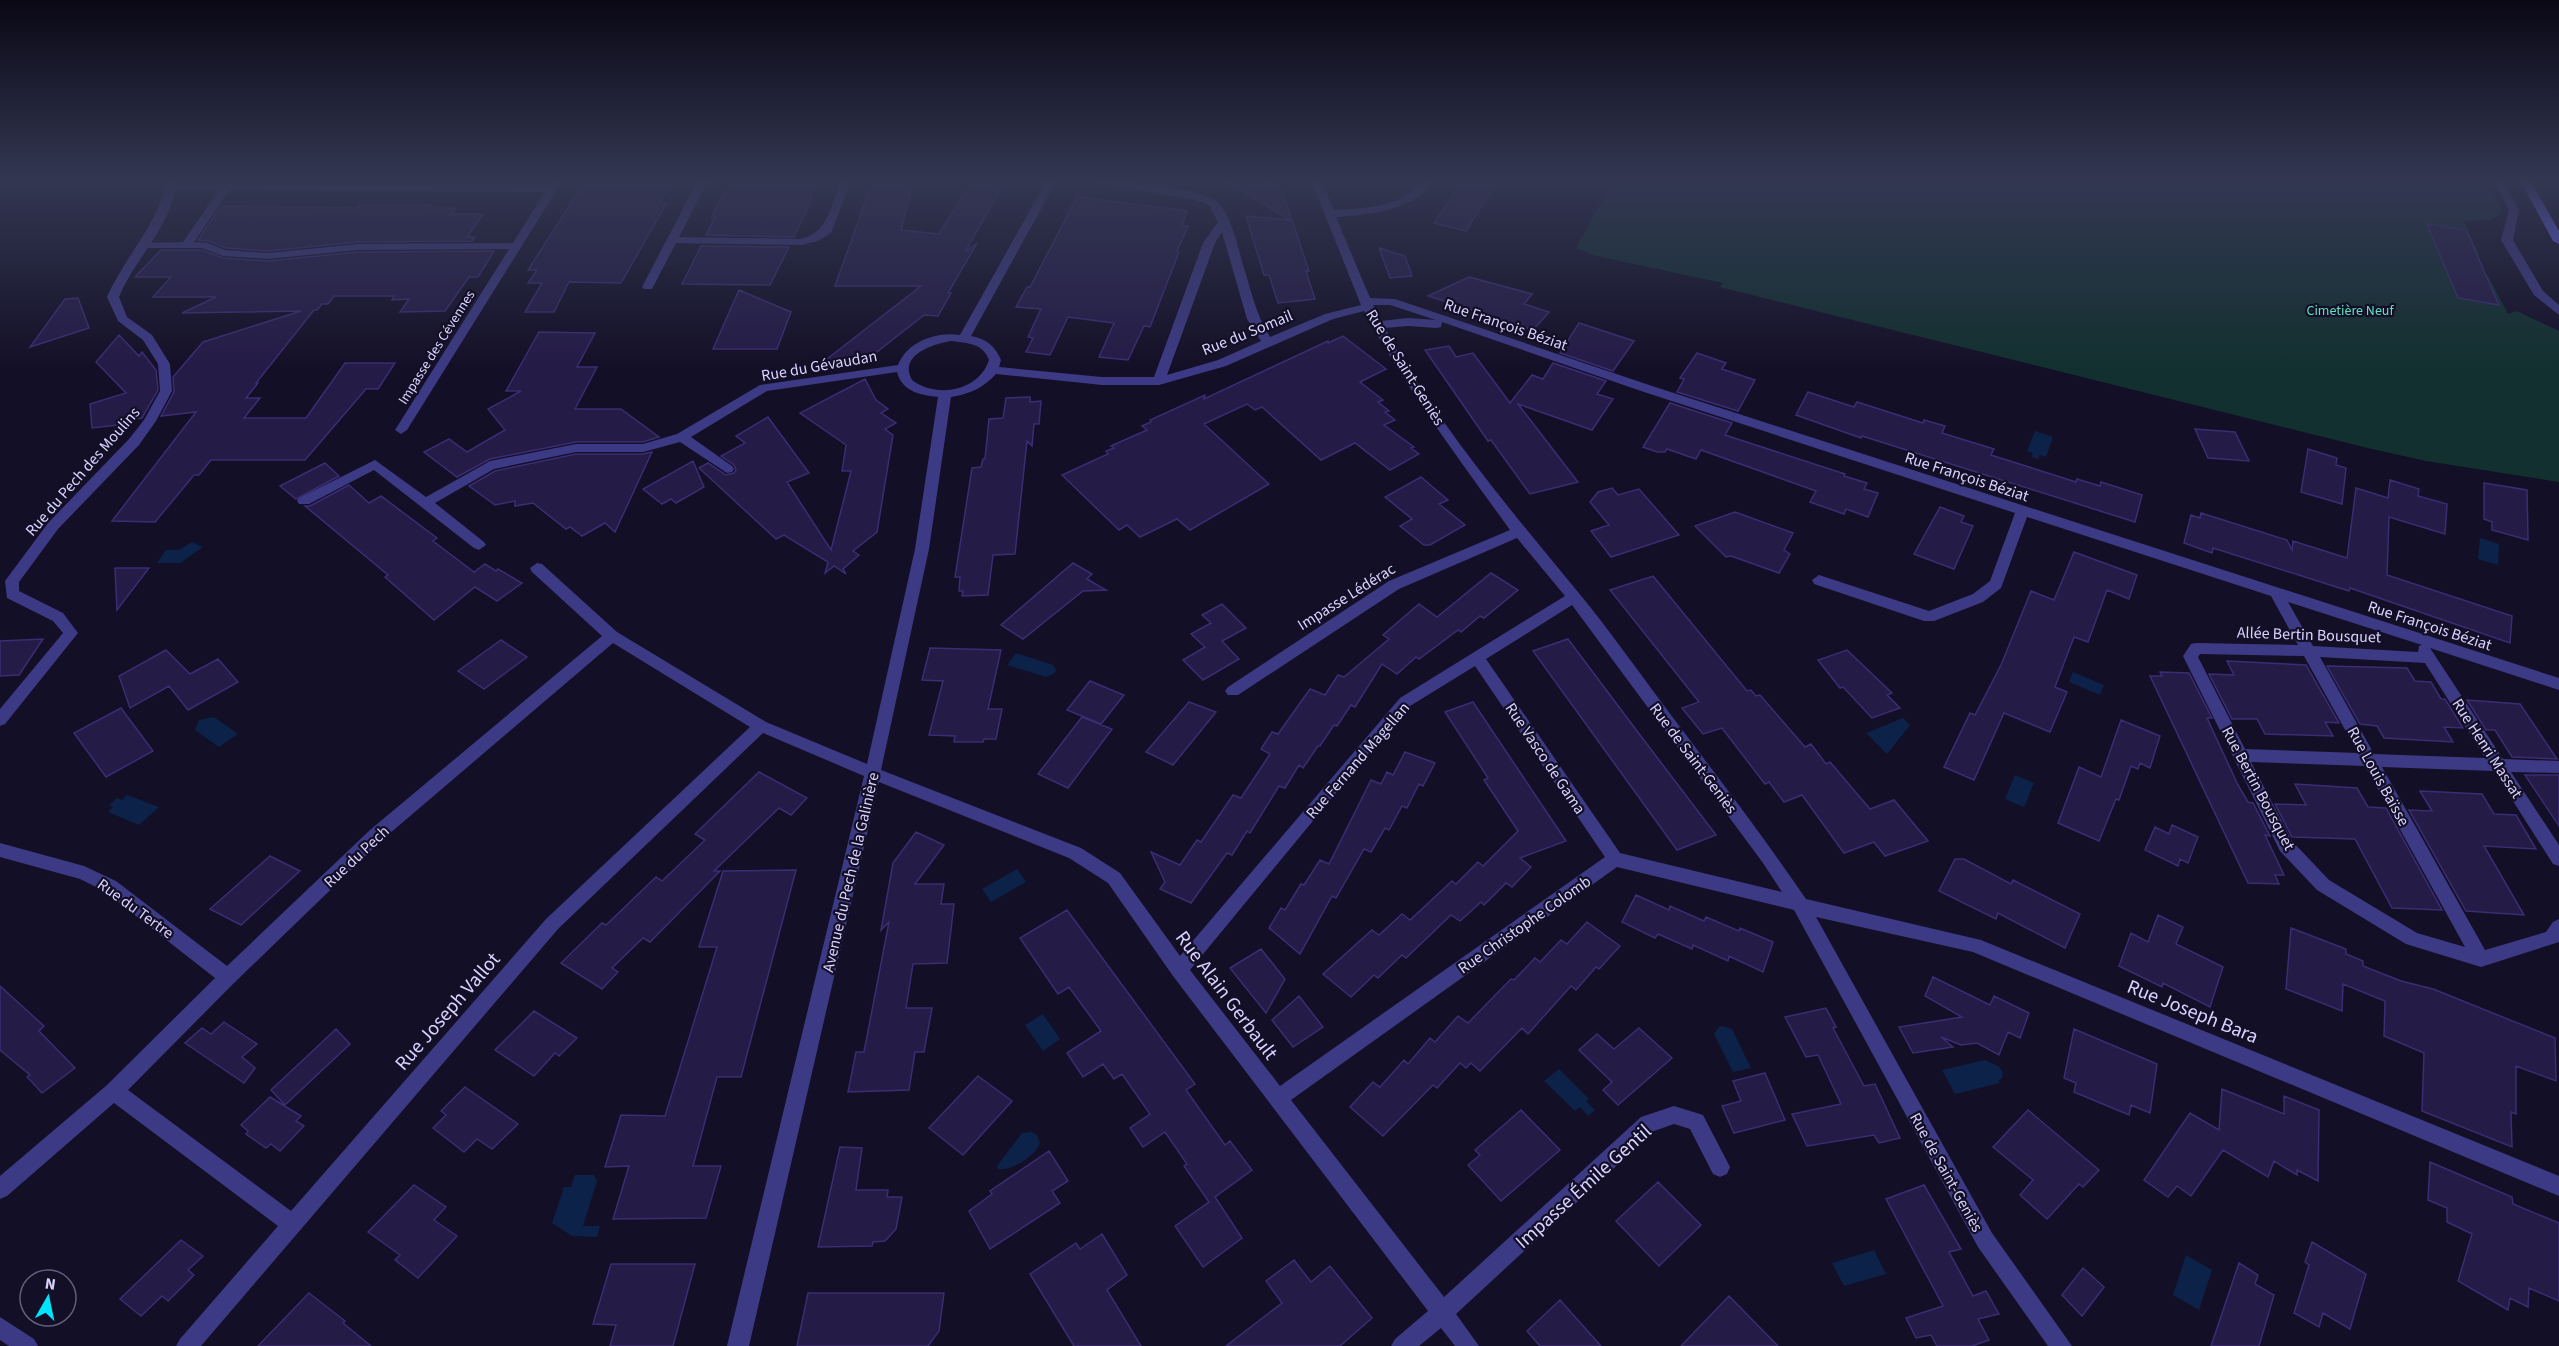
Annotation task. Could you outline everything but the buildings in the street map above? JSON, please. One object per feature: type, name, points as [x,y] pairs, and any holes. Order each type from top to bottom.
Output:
[{"type":"street","name":"Rue du Pech des Moulins","points":[[0,720],[71,633],[58,617],[12,594],[12,581],[53,526],[139,435],[150,421],[166,391],[164,364],[148,338],[122,319],[113,297],[119,279],[144,243]]},
{"type":"street","name":"Impasse des Cévennes","points":[[401,430],[519,243]]},
{"type":"street","points":[[648,287],[672,243]]},
{"type":"street","points":[[964,338],[1017,243]]},
{"type":"street","points":[[1159,381],[1209,243]]},
{"type":"street","points":[[1230,243],[1253,319],[1268,342]]},
{"type":"street","name":"Rue de Saint-Geniès","points":[[1341,243],[1367,304],[1392,352],[1446,433],[1519,532],[1574,597],[1769,858],[1801,906],[1985,1240],[2061,1346]]},
{"type":"street","points":[[2509,243],[2538,293],[2559,311]]},
{"type":"street","points":[[142,246],[204,245],[224,253],[268,256],[312,254],[358,247],[517,246]]},
{"type":"street","name":"Rue François Béziat","points":[[1367,304],[1391,301],[1464,328],[2022,511],[2559,684]]},
{"type":"street","name":"Rue du Somail","points":[[994,370],[1102,381],[1159,381],[1222,363],[1329,316],[1367,304]]},
{"type":"street","points":[[1378,325],[1424,322],[1464,328]]},
{"type":"street","points":[[964,338],[977,341],[994,353],[996,362],[994,370],[987,379],[975,387],[945,394],[931,393],[909,384],[903,376],[902,368],[913,351],[936,340],[964,338]]},
{"type":"street","name":"Rue du Gévaudan","points":[[425,503],[489,465],[576,448],[643,448],[682,437],[764,388],[902,368]]},
{"type":"street","name":"Avenue du Pech de la Galinière","points":[[738,1346],[873,773],[922,549],[945,394]]},
{"type":"street","points":[[682,437],[727,469]]},
{"type":"street","points":[[304,501],[375,464],[479,545]]},
{"type":"street","points":[[1819,580],[1929,617],[1978,598],[1996,584],[2022,511]]},
{"type":"street","name":"Impasse Lédérac","points":[[1233,691],[1394,585],[1519,532]]},
{"type":"street","points":[[537,568],[612,636],[761,726],[873,773]]},
{"type":"street","name":"Rue Louis Baïsse","points":[[2277,594],[2481,959]]},
{"type":"street","name":"Rue Fernand Magellan","points":[[1179,970],[1405,702],[1574,597]]},
{"type":"street","name":"Rue du Pech","points":[[0,1189],[114,1091],[228,977],[376,836],[612,636]]},
{"type":"street","name":"Rue Henri Massat","points":[[2416,638],[2559,859]]},
{"type":"street","name":"Allée Bertin Bousquet","points":[[2190,656],[2196,648],[2308,651],[2429,658]]},
{"type":"street","name":"Rue Bertin Bousquet","points":[[2190,656],[2286,846],[2322,885],[2412,939],[2481,959]]},
{"type":"street","name":"Rue Vasco de Gama","points":[[1477,657],[1615,859]]},
{"type":"street","name":"Rue Joseph Vallot","points":[[188,1346],[552,924],[761,726]]},
{"type":"street","points":[[2240,755],[2559,767]]},
{"type":"street","name":"Rue Alain Gerbault","points":[[873,773],[1075,853],[1114,878],[1179,970],[1468,1346]]},
{"type":"street","name":"Rue du Tertre","points":[[0,850],[84,873],[111,886],[228,977]]},
{"type":"street","points":[[1615,859],[1779,898],[1801,906]]},
{"type":"street","name":"Rue Christophe Colomb","points":[[1277,1099],[1615,859]]},
{"type":"street","name":"Rue Joseph Bara","points":[[1801,906],[1975,945],[2559,1186]]},
{"type":"street","points":[[2481,959],[2552,938],[2559,927]]},
{"type":"street","points":[[114,1091],[292,1224]]},
{"type":"street","name":"Impasse Émile Gentil","points":[[1402,1346],[1442,1313],[1648,1124],[1674,1115],[1696,1122],[1720,1167]]},
{"type":"street","points":[[0,1328],[27,1346]]},
{"type":"green space","name":"Cimetière Neuf","points":[[1579,243],[2474,243],[2479,255],[2470,255],[2480,274],[2488,276],[2508,314],[2517,311],[2559,331],[2559,482],[2426,461],[2372,449],[1720,287],[1723,283],[1592,255],[1576,248]]},
{"type":"water","points":[[2035,431],[2053,437],[2046,457],[2040,455],[2038,459],[2031,457],[2033,453],[2027,451]]},
{"type":"water","points":[[2480,538],[2499,544],[2498,565],[2478,559]]},
{"type":"water","points":[[192,542],[203,547],[180,563],[157,563],[166,550],[179,550]]},
{"type":"water","points":[[1016,653],[1053,665],[1056,669],[1055,673],[1046,677],[1007,665]]},
{"type":"water","points":[[2073,672],[2104,685],[2100,695],[2069,682]]},
{"type":"water","points":[[214,717],[238,734],[219,747],[195,730],[199,720]]},
{"type":"water","points":[[1903,718],[1910,725],[1887,754],[1866,733]]},
{"type":"water","points":[[2015,775],[2034,783],[2024,807],[2005,799]]},
{"type":"water","points":[[127,795],[159,807],[139,825],[108,812],[113,807],[109,805],[117,798],[122,800]]},
{"type":"water","points":[[1017,869],[1026,882],[991,902],[982,889]]},
{"type":"water","points":[[1043,1014],[1060,1039],[1043,1051],[1025,1025]]},
{"type":"water","points":[[1722,1026],[1732,1029],[1751,1068],[1733,1072],[1714,1034]]},
{"type":"water","points":[[1985,1060],[1998,1066],[2003,1072],[2002,1078],[1998,1081],[2000,1083],[1955,1094],[1942,1070]]},
{"type":"water","points":[[1559,1069],[1589,1099],[1586,1101],[1595,1110],[1588,1116],[1580,1107],[1575,1111],[1544,1081]]},
{"type":"water","points":[[1032,1132],[1037,1135],[1040,1143],[1033,1153],[1017,1165],[998,1169],[997,1166],[1022,1133]]},
{"type":"water","points":[[575,1175],[594,1175],[597,1181],[583,1226],[600,1226],[597,1237],[572,1236],[552,1223],[564,1187],[571,1187]]},
{"type":"water","points":[[1874,1250],[1886,1274],[1844,1286],[1832,1263]]},
{"type":"water","points":[[2186,1255],[2212,1270],[2199,1310],[2173,1295]]}]
